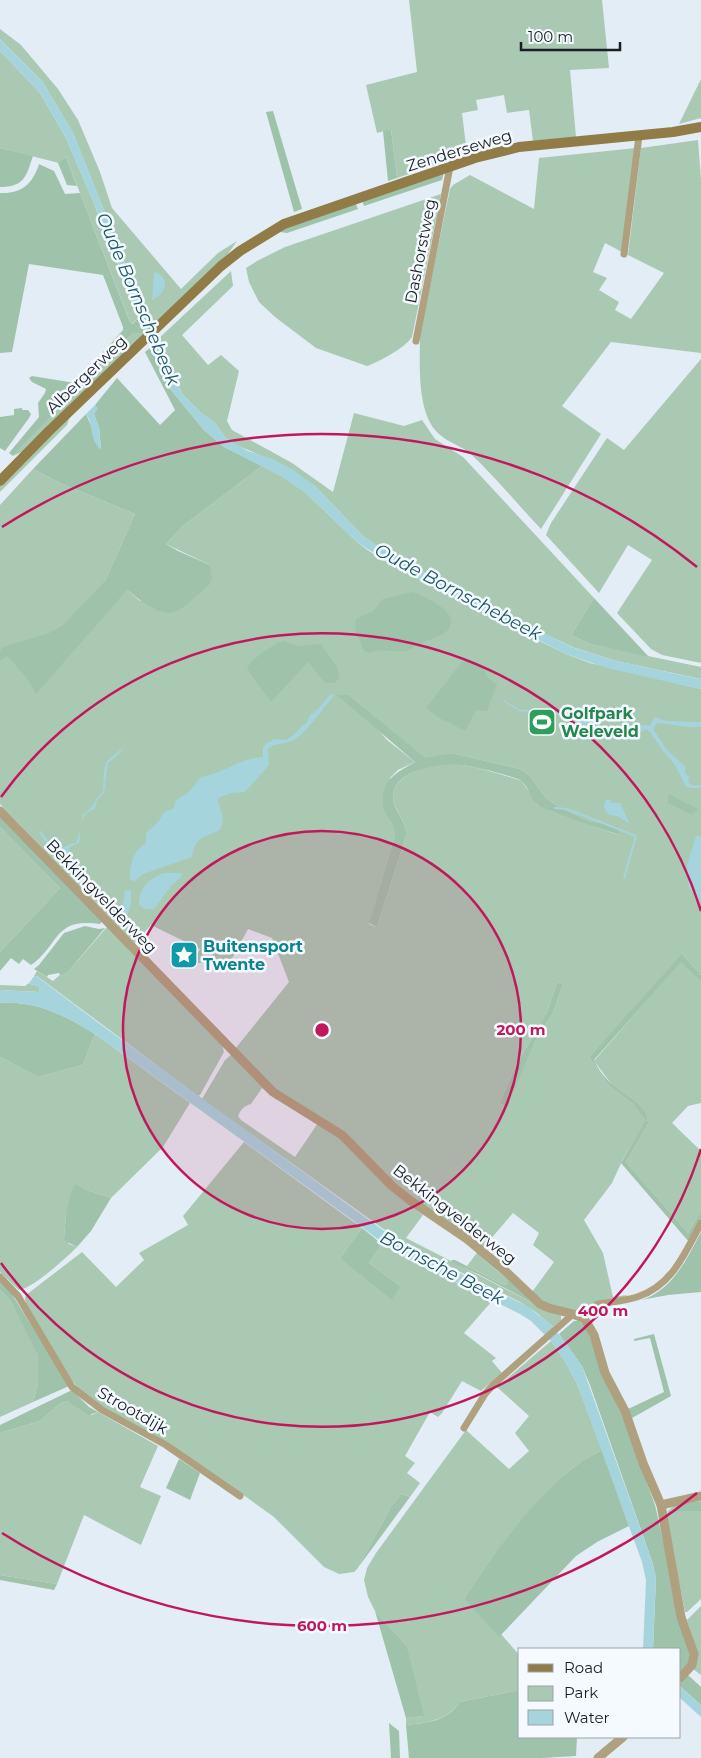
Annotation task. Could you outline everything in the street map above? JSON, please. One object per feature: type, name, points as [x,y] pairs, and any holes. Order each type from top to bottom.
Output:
[{"type":"main road","name":"Zenderseweg","points":[[265,234],[294,221],[475,158],[519,147],[639,136],[701,127]]},
{"type":"main road","name":"Albergerweg","points":[[0,481],[144,338],[221,266],[265,234]]},
{"type":"street","points":[[624,254],[639,136]]},
{"type":"street","name":"Dashorstweg","points":[[416,341],[450,167]]},
{"type":"street","name":"Bekkingvelderweg","points":[[0,811],[273,1092],[342,1135],[404,1197],[467,1239],[501,1266],[540,1304],[583,1318]]},
{"type":"street","points":[[681,1677],[692,1665],[694,1654],[681,1617],[661,1505],[643,1463],[625,1411],[605,1373],[594,1335],[583,1318],[598,1304],[636,1297],[660,1286],[675,1269],[701,1223]]},
{"type":"street","name":"Strootdijk","points":[[0,1277],[18,1296],[72,1387],[102,1410],[166,1445],[240,1496]]},
{"type":"street","points":[[464,1428],[485,1394],[493,1385],[573,1314]]},
{"type":"street","points":[[661,1505],[701,1496]]},
{"type":"street","points":[[598,1758],[622,1738]]},
{"type":"green space","points":[[409,0],[602,0],[609,68],[570,70],[576,137],[533,141],[529,110],[507,113],[504,95],[476,100],[478,110],[462,113],[467,154],[397,178],[391,129],[377,133],[366,85],[417,72]]},
{"type":"green space","points":[[0,29],[21,45],[58,89],[78,120],[100,172],[112,208],[181,289],[218,253],[237,241],[228,254],[151,328],[73,133],[42,81],[0,39]]},
{"type":"green space","points":[[0,51],[40,93],[66,138],[139,318],[131,324],[66,157],[59,163],[0,148]]},
{"type":"green space","points":[[701,79],[701,118],[679,124]]},
{"type":"green space","points":[[273,111],[302,209],[294,212],[266,112]]},
{"type":"green space","points":[[391,129],[397,178],[388,181],[383,131]]},
{"type":"green space","points":[[698,140],[701,179],[701,353],[611,342],[562,406],[601,434],[541,529],[473,456],[438,433],[426,413],[421,386],[420,334],[450,189],[453,185],[470,175],[534,209],[539,158],[636,148],[622,252],[605,243],[593,272],[607,278],[599,290],[619,302],[615,310],[631,319],[664,273],[628,255],[641,148]]},
{"type":"green space","points":[[0,148],[33,156],[26,175],[19,183],[8,187],[0,187]]},
{"type":"green space","points":[[66,157],[77,186],[67,185],[58,163]]},
{"type":"green space","points":[[39,164],[54,171],[65,194],[80,193],[130,322],[132,324],[139,318],[145,333],[133,333],[13,456],[9,453],[39,417],[38,403],[46,389],[32,382],[29,378],[32,376],[75,383],[123,330],[103,275],[29,264],[12,352],[0,353],[0,193],[20,190],[30,182]]},
{"type":"green space","points":[[444,172],[442,180],[364,206],[362,200]]},
{"type":"green space","points":[[441,194],[412,337],[392,354],[367,366],[316,348],[275,317],[259,302],[249,282],[246,268],[257,261],[285,247]]},
{"type":"green space","points":[[355,202],[358,209],[287,233],[273,231]]},
{"type":"green space","points":[[231,271],[233,286],[182,335],[208,365],[221,355],[239,371],[227,421],[232,430],[292,463],[333,492],[354,413],[404,426],[422,420],[435,439],[463,457],[594,598],[571,635],[590,644],[701,667],[701,679],[616,661],[575,648],[526,625],[390,555],[363,536],[315,486],[226,438],[214,422],[201,413],[183,395],[157,340]]},
{"type":"green space","points":[[133,333],[145,333],[24,451],[13,456]]},
{"type":"green space","points":[[151,347],[171,390],[204,430],[224,447],[262,466],[183,526],[166,544],[210,565],[212,579],[209,585],[183,608],[172,612],[165,612],[151,607],[127,590],[36,694],[29,681],[8,656],[0,660],[0,651],[2,650],[0,648],[49,633],[62,626],[105,581],[135,514],[62,484],[33,469],[86,414],[101,449],[99,427],[94,414],[97,408],[95,405],[117,378],[160,425],[175,410],[145,352]]},
{"type":"green space","points":[[701,359],[701,663],[662,655],[651,649],[617,613],[652,560],[628,545],[599,593],[546,535],[551,523],[607,438],[624,450]]},
{"type":"green space","points":[[22,408],[22,410],[28,410],[31,414],[5,451],[0,448],[0,417],[14,415],[14,409]]},
{"type":"green space","points":[[70,416],[67,425],[0,492],[0,483]]},
{"type":"green space","points":[[262,466],[282,476],[306,493],[357,542],[369,551],[397,568],[519,631],[566,654],[590,663],[701,689],[701,975],[683,955],[589,1057],[609,1086],[633,1104],[647,1120],[623,1159],[612,1183],[584,1220],[603,1253],[613,1297],[627,1295],[623,1298],[581,1313],[550,1306],[532,1292],[554,1262],[533,1245],[539,1233],[513,1213],[483,1248],[400,1189],[325,1120],[271,1086],[235,1049],[289,982],[272,938],[248,929],[226,970],[219,970],[206,963],[192,963],[200,949],[151,925],[134,944],[0,804],[0,505],[33,469],[62,484],[135,514],[105,581],[127,590],[140,601],[210,565],[166,544],[183,526]],"holes":[[[349,695],[425,759],[452,753],[520,769],[529,775],[546,798],[559,807],[589,821],[616,826],[619,835],[537,804],[522,781],[462,765],[431,766],[409,774],[395,788],[394,802],[407,833],[377,927],[369,924],[395,835],[395,829],[390,821],[390,778],[398,770],[415,762],[387,740]],[[557,982],[563,984],[553,1013],[535,1042],[506,1107],[499,1103],[517,1064],[547,1012]]]},
{"type":"green space","points":[[413,592],[433,601],[446,611],[451,623],[448,630],[440,636],[406,651],[364,651],[355,630],[356,619],[373,611],[383,599]]},
{"type":"green space","points":[[594,598],[649,657],[590,644],[571,635]]},
{"type":"green space","points":[[284,641],[297,646],[321,644],[338,669],[339,679],[334,683],[325,683],[308,662],[271,702],[247,669],[263,652]]},
{"type":"green space","points":[[469,661],[482,666],[488,678],[497,684],[487,711],[476,710],[465,731],[441,719],[426,708],[462,662]]},
{"type":"green space","points":[[337,695],[349,695],[425,758],[452,753],[520,769],[529,775],[546,798],[559,807],[589,821],[617,826],[620,835],[541,807],[535,802],[523,782],[515,778],[461,765],[441,765],[419,770],[400,780],[395,788],[394,802],[407,833],[377,927],[369,923],[395,835],[393,826],[384,810],[384,791],[393,776],[415,762]]},
{"type":"green space","points":[[668,794],[698,809],[692,815],[668,803]]},
{"type":"green space","points":[[0,815],[102,922],[100,924],[85,923],[73,925],[59,934],[31,965],[23,959],[19,964],[11,958],[0,971],[0,952],[60,888],[0,827]]},
{"type":"green space","points":[[0,827],[60,888],[0,952]]},
{"type":"green space","points":[[85,926],[99,929],[105,928],[67,973],[48,975],[47,977],[34,969],[64,933]]},
{"type":"green space","points":[[107,927],[222,1044],[224,1052],[200,1095],[198,1096],[37,976],[34,976],[37,971],[53,981],[61,974],[67,973]]},
{"type":"green space","points":[[682,954],[701,975],[701,982],[681,962],[594,1060],[605,1077],[636,1102],[645,1112],[647,1118],[648,1124],[626,1162],[688,1233],[701,1211],[701,1218],[689,1242],[621,1163],[646,1120],[633,1104],[609,1086],[589,1057]]},
{"type":"green space","points":[[681,961],[701,982],[701,1103],[688,1106],[672,1123],[701,1151],[701,1211],[688,1233],[626,1162],[648,1124],[648,1120],[636,1103],[613,1086],[594,1061]]},
{"type":"green space","points":[[557,982],[563,984],[553,1013],[535,1042],[507,1107],[499,1103],[517,1064],[547,1012]]},
{"type":"green space","points":[[29,983],[38,986],[40,988],[39,992],[0,990],[0,985],[25,986]]},
{"type":"green space","points":[[0,1003],[26,1004],[38,1007],[62,1015],[95,1034],[83,1065],[38,1077],[0,1057]]},
{"type":"green space","points":[[95,1034],[190,1103],[163,1147],[111,1198],[78,1185],[66,1215],[64,1237],[69,1244],[77,1247],[40,1279],[19,1290],[0,1272],[0,1057],[38,1077],[83,1065]]},
{"type":"green space","points":[[232,1054],[277,1098],[277,1100],[262,1088],[251,1104],[240,1111],[238,1116],[241,1120],[295,1157],[318,1123],[343,1140],[406,1202],[423,1215],[406,1238],[533,1303],[561,1314],[561,1320],[553,1327],[520,1302],[403,1243],[202,1099],[225,1060]]},
{"type":"green space","points":[[244,1142],[362,1228],[340,1258],[400,1286],[369,1263],[382,1244],[409,1260],[493,1300],[464,1333],[496,1358],[492,1361],[502,1373],[481,1391],[462,1381],[438,1417],[430,1412],[405,1456],[415,1463],[407,1473],[420,1483],[410,1497],[401,1494],[391,1507],[354,1572],[339,1574],[324,1567],[274,1517],[235,1489],[101,1407],[79,1389],[70,1378],[26,1307],[26,1295],[82,1252],[116,1287],[144,1260],[139,1253],[188,1225],[183,1216]]},
{"type":"green space","points":[[78,1185],[111,1198],[91,1231],[77,1247],[65,1241],[64,1237],[70,1196],[74,1186]]},
{"type":"green space","points":[[362,1228],[382,1244],[369,1263],[400,1286],[392,1300],[340,1258]]},
{"type":"green space","points":[[701,1232],[701,1292],[641,1300],[652,1296],[670,1282],[684,1263]]},
{"type":"green space","points":[[478,1251],[507,1278],[476,1254]]},
{"type":"green space","points":[[476,1254],[509,1280],[509,1283],[504,1285],[467,1266]]},
{"type":"green space","points":[[455,1260],[504,1285],[509,1280],[533,1303],[451,1262]]},
{"type":"green space","points":[[0,1281],[12,1294],[69,1386],[33,1402],[38,1383],[38,1355],[10,1300],[0,1290]]},
{"type":"green space","points":[[0,1290],[10,1300],[39,1355],[38,1383],[33,1402],[0,1417]]},
{"type":"green space","points":[[574,1321],[579,1321],[586,1328],[617,1401],[655,1505],[691,1661],[681,1673],[681,1648],[653,1648],[656,1578],[652,1561],[590,1385],[582,1366],[559,1334]]},
{"type":"green space","points":[[654,1334],[671,1396],[632,1418],[628,1409],[664,1392],[650,1338],[634,1341],[634,1339]]},
{"type":"green space","points":[[551,1341],[566,1363],[578,1386],[602,1450],[581,1462],[562,1477],[531,1509],[502,1545],[464,1599],[499,1636],[501,1634],[518,1654],[518,1690],[459,1702],[450,1713],[443,1717],[429,1722],[406,1725],[406,1718],[423,1716],[405,1644],[375,1611],[368,1597],[364,1580],[367,1568],[466,1430],[509,1469],[529,1451],[515,1433],[529,1416],[497,1387]]},
{"type":"green space","points":[[72,1390],[89,1407],[98,1412],[89,1415],[67,1401],[58,1405],[40,1421],[0,1433],[0,1425]]},
{"type":"green space","points":[[67,1401],[92,1415],[98,1412],[158,1446],[140,1487],[161,1496],[141,1545],[84,1515],[57,1584],[0,1575],[0,1433],[40,1421],[58,1405]]},
{"type":"green space","points":[[602,1450],[629,1526],[597,1542],[576,1556],[499,1637],[464,1599],[515,1527],[530,1510],[561,1478],[578,1464]]},
{"type":"green space","points":[[179,1459],[200,1473],[190,1500],[166,1488]]},
{"type":"green space","points":[[401,1494],[410,1497],[357,1569],[391,1507]]},
{"type":"green space","points":[[701,1501],[701,1511],[676,1511],[675,1505]]},
{"type":"green space","points":[[675,1505],[676,1511],[701,1511],[701,1599],[687,1612],[685,1612],[666,1517],[668,1511]]},
{"type":"green space","points":[[0,1575],[57,1584],[54,1590],[0,1580]]},
{"type":"green space","points":[[701,1606],[701,1675],[693,1669],[696,1651],[687,1620]]},
{"type":"green space","points":[[375,1611],[405,1644],[424,1716],[406,1718]]},
{"type":"green space","points":[[688,1675],[701,1687],[701,1705],[681,1687],[681,1682]]},
{"type":"green space","points":[[518,1690],[518,1738],[577,1738],[576,1756],[542,1758],[409,1758],[406,1725],[429,1722],[443,1717],[450,1713],[459,1702]]},
{"type":"green space","points":[[389,1723],[399,1731],[400,1758],[391,1758]]},
{"type":"water","name":"Oude Bornschebeek","points":[[0,39],[42,81],[73,133],[151,328],[183,395],[201,413],[214,422],[226,438],[248,451],[273,459],[292,469],[315,486],[363,536],[390,555],[574,648],[616,661],[701,679],[701,689],[607,668],[566,654],[397,568],[357,542],[306,493],[282,477],[224,447],[204,430],[171,390],[157,362],[66,138],[40,93],[0,51]]},
{"type":"water","points":[[154,272],[160,274],[165,281],[165,286],[161,294],[152,300]]},
{"type":"water","points":[[95,405],[98,408],[94,414],[99,427],[101,450],[94,441],[86,414]]},
{"type":"water","points":[[331,694],[334,695],[303,733],[291,742],[274,745],[268,749],[269,765],[245,792],[232,793],[220,797],[218,801],[223,818],[221,829],[202,838],[196,844],[192,857],[143,874],[135,881],[130,880],[132,861],[137,851],[146,843],[146,833],[158,822],[165,811],[173,809],[176,800],[188,793],[201,777],[217,773],[247,760],[263,757],[263,748],[266,743],[271,742],[273,739],[286,740],[295,734],[306,724],[310,715]]},
{"type":"water","points":[[502,699],[520,710],[554,712],[567,715],[570,713],[577,720],[621,732],[629,730],[635,732],[639,726],[650,725],[655,717],[666,721],[701,722],[701,727],[657,723],[653,729],[667,750],[685,766],[685,773],[690,778],[688,779],[690,784],[695,786],[701,785],[701,788],[686,786],[673,762],[650,732],[645,729],[635,736],[622,736],[593,730],[585,727],[580,722],[562,716],[519,711]]},
{"type":"water","points":[[125,746],[108,763],[104,793],[97,800],[95,808],[85,815],[81,825],[83,814],[90,809],[103,792],[104,770],[107,761]]},
{"type":"water","points":[[609,799],[612,803],[620,803],[630,824],[617,816],[609,815],[604,808],[605,801]]},
{"type":"water","points":[[81,825],[79,843],[70,847],[68,853],[48,844],[39,832],[40,830],[53,845],[64,847],[76,843]]},
{"type":"water","points":[[696,836],[701,836],[701,905],[689,888],[687,865]]},
{"type":"water","points":[[70,856],[103,896],[117,907],[122,908],[125,891],[131,890],[131,905],[127,915],[115,909],[104,899],[84,875],[66,858]]},
{"type":"water","points":[[163,873],[182,873],[182,876],[171,886],[154,909],[142,907],[139,904],[143,888],[153,878]]},
{"type":"water","name":"Bornsche Beek","points":[[35,975],[387,1233],[413,1250],[527,1306],[550,1324],[582,1366],[652,1561],[656,1578],[653,1648],[643,1648],[646,1580],[642,1562],[578,1386],[566,1363],[551,1341],[531,1321],[520,1314],[395,1252],[95,1034],[62,1015],[38,1007],[26,1004],[0,1003],[0,990],[39,992],[40,988],[38,986],[29,983]]},
{"type":"water","points":[[681,1687],[701,1705],[701,1717],[681,1699]]},
{"type":"waterway","points":[[555,808],[567,809],[636,836],[624,878]]},
{"type":"place","name":"Golfpark Weleveld","points":[[542,722]]},
{"type":"place","name":"Buitensport Twente","points":[[184,955]]}]
